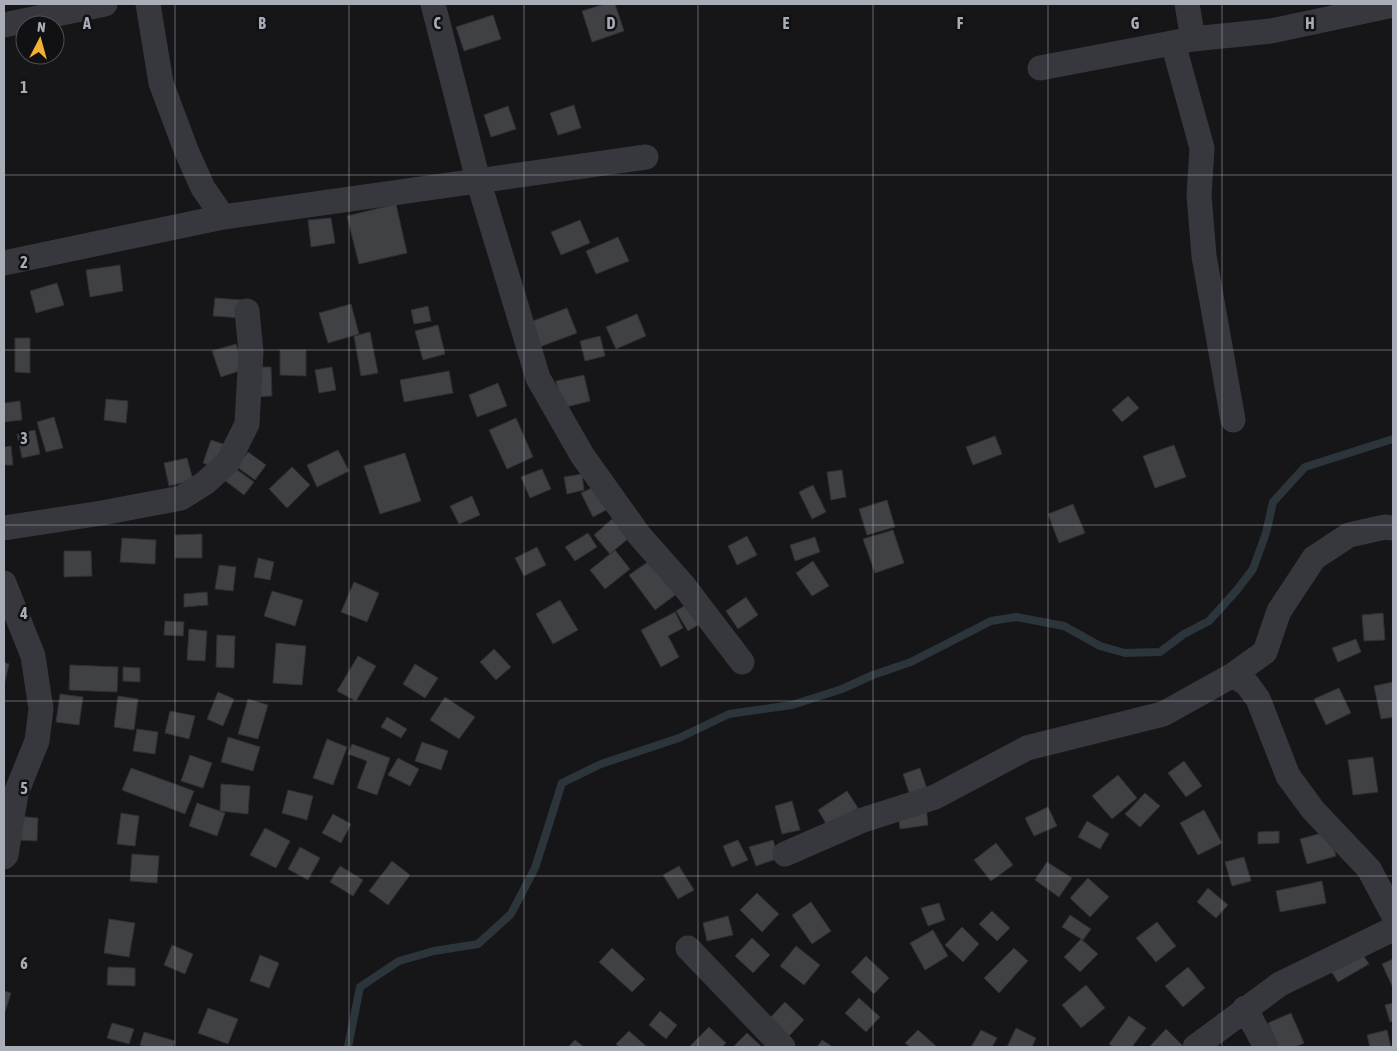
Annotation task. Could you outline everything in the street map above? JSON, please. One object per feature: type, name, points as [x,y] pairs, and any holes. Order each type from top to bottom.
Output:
[{"type":"street","points":[[4,25],[105,4]]},
{"type":"street","points":[[148,4],[161,83],[186,150],[203,188],[223,217]]},
{"type":"street","points":[[433,4],[478,180],[538,378],[582,456],[639,535],[684,586],[742,662]]},
{"type":"street","points":[[1187,4],[1183,41],[1202,148],[1200,195],[1204,256],[1233,420]]},
{"type":"street","points":[[1040,68],[1183,41],[1271,32],[1393,5]]},
{"type":"street","points":[[4,263],[223,217],[646,157]]},
{"type":"street","points":[[4,528],[102,513],[181,498],[211,477],[228,462],[247,424],[251,352],[247,311]]},
{"type":"street","points":[[785,854],[863,820],[935,797],[1027,748],[1163,714],[1233,676],[1265,652],[1279,611],[1314,558],[1349,535],[1385,527],[1393,528]]},
{"type":"street","points":[[4,583],[33,656],[41,709],[38,741],[16,793],[6,855],[4,857]]},
{"type":"street","points":[[1233,676],[1247,684],[1258,699],[1288,776],[1313,810],[1369,868],[1393,914]]},
{"type":"street","points":[[1195,1047],[1245,1008],[1280,984],[1393,929]]},
{"type":"street","points":[[688,948],[783,1047]]},
{"type":"street","points":[[1245,1008],[1266,1047]]},
{"type":"building","points":[[605,4],[615,4],[624,31],[592,42],[582,11]]},
{"type":"building","points":[[493,15],[501,39],[464,51],[456,27]]},
{"type":"building","points":[[574,105],[581,128],[558,135],[550,113]]},
{"type":"building","points":[[508,106],[516,129],[491,137],[484,115]]},
{"type":"building","points":[[396,204],[407,253],[359,264],[347,216]]},
{"type":"building","points":[[331,218],[335,243],[311,247],[308,220]]},
{"type":"building","points":[[580,220],[590,243],[561,255],[551,232]]},
{"type":"building","points":[[618,237],[629,261],[596,274],[586,251]]},
{"type":"building","points":[[120,265],[123,291],[90,297],[86,270]]},
{"type":"building","points":[[57,283],[64,305],[36,313],[30,291]]},
{"type":"building","points":[[215,298],[243,300],[242,318],[213,316]]},
{"type":"building","points":[[351,304],[359,334],[328,343],[319,313]]},
{"type":"building","points":[[428,306],[431,321],[414,324],[411,310]]},
{"type":"building","points":[[567,308],[577,333],[534,349],[525,324]]},
{"type":"building","points":[[637,314],[646,336],[616,349],[606,327]]},
{"type":"building","points":[[438,325],[445,354],[423,360],[415,331]]},
{"type":"building","points":[[370,332],[378,373],[361,376],[354,336]]},
{"type":"building","points":[[600,336],[605,356],[585,361],[580,341]]},
{"type":"building","points":[[15,338],[30,338],[30,373],[15,372]]},
{"type":"building","points":[[236,344],[245,369],[221,377],[212,351]]},
{"type":"building","points":[[280,350],[306,350],[306,376],[280,375]]},
{"type":"building","points":[[253,367],[271,367],[272,396],[254,397]]},
{"type":"building","points":[[332,367],[336,390],[319,393],[315,370]]},
{"type":"building","points":[[449,371],[453,393],[404,402],[400,380]]},
{"type":"building","points":[[584,375],[590,401],[562,408],[556,381]]},
{"type":"building","points":[[498,383],[507,406],[477,417],[469,395]]},
{"type":"building","points":[[1128,396],[1139,408],[1122,422],[1112,410]]},
{"type":"building","points":[[106,399],[128,401],[126,423],[104,420]]},
{"type":"building","points":[[20,401],[22,420],[4,422],[4,403]]},
{"type":"building","points":[[54,417],[63,448],[46,452],[37,422]]},
{"type":"building","points":[[516,418],[533,457],[507,469],[489,430]]},
{"type":"building","points":[[35,430],[40,454],[22,458],[17,434]]},
{"type":"building","points":[[995,436],[1002,454],[973,465],[966,447]]},
{"type":"building","points":[[211,440],[226,445],[218,468],[203,463]]},
{"type":"building","points":[[1174,445],[1186,477],[1155,488],[1143,456]]},
{"type":"building","points":[[11,446],[13,465],[4,465],[4,447]]},
{"type":"building","points":[[338,450],[349,471],[317,487],[307,465]]},
{"type":"building","points":[[248,452],[266,465],[255,480],[237,467]]},
{"type":"building","points":[[405,453],[421,501],[380,514],[364,466]]},
{"type":"building","points":[[187,458],[193,480],[169,486],[164,463]]},
{"type":"building","points":[[232,466],[254,482],[244,495],[223,479]]},
{"type":"building","points":[[292,467],[310,485],[287,508],[269,489]]},
{"type":"building","points":[[542,469],[551,489],[530,498],[521,477]]},
{"type":"building","points":[[842,470],[846,497],[831,500],[827,472]]},
{"type":"building","points":[[582,474],[584,490],[567,494],[564,477]]},
{"type":"building","points":[[598,485],[610,508],[593,517],[581,493]]},
{"type":"building","points":[[813,485],[826,512],[812,519],[799,492]]},
{"type":"building","points":[[472,496],[480,515],[459,524],[450,506]]},
{"type":"building","points":[[887,500],[895,527],[867,535],[859,509]]},
{"type":"building","points":[[1073,504],[1085,533],[1059,543],[1048,514]]},
{"type":"building","points":[[612,519],[629,538],[610,554],[594,535]]},
{"type":"building","points":[[893,530],[904,563],[875,573],[863,539]]},
{"type":"building","points":[[588,533],[597,547],[575,561],[565,547]]},
{"type":"building","points":[[202,534],[202,558],[175,558],[175,535]]},
{"type":"building","points":[[747,536],[757,555],[737,565],[728,546]]},
{"type":"building","points":[[815,537],[820,552],[795,561],[790,545]]},
{"type":"building","points":[[122,538],[156,540],[155,564],[120,562]]},
{"type":"building","points":[[537,547],[546,565],[524,576],[515,558]]},
{"type":"building","points":[[615,550],[630,569],[605,589],[590,570]]},
{"type":"building","points":[[64,551],[91,551],[92,576],[64,577]]},
{"type":"building","points":[[258,558],[274,562],[270,580],[254,577]]},
{"type":"building","points":[[652,559],[678,593],[655,610],[629,575]]},
{"type":"building","points":[[813,561],[829,586],[812,596],[796,573]]},
{"type":"building","points":[[219,565],[236,567],[233,591],[215,589]]},
{"type":"building","points":[[354,582],[379,593],[367,622],[341,612]]},
{"type":"building","points":[[272,591],[303,600],[295,626],[264,616]]},
{"type":"building","points":[[207,592],[208,605],[184,607],[184,594]]},
{"type":"building","points":[[746,597],[758,615],[738,629],[726,611]]},
{"type":"building","points":[[560,600],[578,630],[553,644],[536,614]]},
{"type":"building","points":[[694,600],[706,620],[688,631],[676,611]]},
{"type":"building","points":[[675,612],[683,628],[668,636],[679,657],[661,667],[641,630]]},
{"type":"building","points":[[1383,613],[1385,640],[1364,641],[1362,615]]},
{"type":"building","points":[[165,621],[184,622],[183,636],[164,635]]},
{"type":"building","points":[[189,629],[207,631],[205,661],[187,660]]},
{"type":"building","points":[[217,635],[235,636],[234,668],[216,667]]},
{"type":"building","points":[[1356,639],[1361,652],[1338,662],[1332,648]]},
{"type":"building","points":[[276,643],[306,646],[302,685],[273,683]]},
{"type":"building","points":[[494,649],[511,667],[496,680],[480,662]]},
{"type":"building","points":[[358,656],[376,666],[356,701],[337,691]]},
{"type":"building","points":[[4,662],[9,664],[4,686]]},
{"type":"building","points":[[415,664],[438,678],[425,698],[403,684]]},
{"type":"building","points":[[70,665],[118,667],[117,692],[69,690]]},
{"type":"building","points":[[123,667],[140,668],[140,682],[123,681]]},
{"type":"building","points":[[1393,682],[1393,717],[1381,719],[1374,686]]},
{"type":"building","points":[[1339,688],[1351,713],[1326,725],[1314,699]]},
{"type":"building","points":[[218,692],[234,699],[223,726],[207,719]]},
{"type":"building","points":[[60,694],[83,697],[79,725],[56,722]]},
{"type":"building","points":[[118,696],[138,699],[134,730],[114,727]]},
{"type":"building","points":[[445,697],[475,717],[459,739],[430,720]]},
{"type":"building","points":[[248,699],[268,705],[258,739],[238,734]]},
{"type":"building","points":[[170,711],[195,716],[189,739],[165,733]]},
{"type":"building","points":[[387,717],[407,729],[401,738],[381,727]]},
{"type":"building","points":[[137,729],[158,732],[155,754],[133,751]]},
{"type":"building","points":[[228,737],[260,747],[253,771],[221,762]]},
{"type":"building","points":[[327,739],[347,747],[333,785],[313,778]]},
{"type":"building","points":[[422,742],[448,751],[441,770],[415,761]]},
{"type":"building","points":[[352,744],[390,758],[377,795],[357,788],[367,761],[348,754]]},
{"type":"building","points":[[190,755],[212,763],[203,788],[181,781]]},
{"type":"building","points":[[1373,757],[1378,792],[1353,795],[1348,760]]},
{"type":"building","points":[[398,758],[419,769],[410,786],[388,775]]},
{"type":"building","points":[[1184,761],[1202,786],[1186,797],[1168,773]]},
{"type":"building","points":[[131,768],[194,791],[185,814],[122,790]]},
{"type":"building","points":[[920,768],[929,795],[912,801],[903,774]]},
{"type":"building","points":[[1118,775],[1137,798],[1112,819],[1092,796]]},
{"type":"building","points":[[221,784],[250,786],[248,814],[220,811]]},
{"type":"building","points":[[288,790],[313,796],[307,820],[282,813]]},
{"type":"building","points":[[847,791],[858,808],[828,827],[818,810]]},
{"type":"building","points":[[1145,793],[1160,806],[1140,827],[1125,814]]},
{"type":"building","points":[[792,801],[800,830],[782,834],[775,806]]},
{"type":"building","points":[[197,803],[225,813],[217,836],[189,826]]},
{"type":"building","points":[[926,806],[928,825],[900,829],[898,810]]},
{"type":"building","points":[[1048,807],[1057,826],[1034,836],[1025,818]]},
{"type":"building","points":[[1204,810],[1222,843],[1198,855],[1180,823]]},
{"type":"building","points":[[121,813],[139,816],[135,846],[117,844]]},
{"type":"building","points":[[333,814],[351,824],[341,843],[322,833]]},
{"type":"building","points":[[16,816],[38,818],[37,841],[15,840]]},
{"type":"building","points":[[1087,821],[1109,834],[1100,849],[1078,837]]},
{"type":"building","points":[[265,828],[290,841],[276,868],[250,855]]},
{"type":"building","points":[[1279,831],[1279,843],[1258,844],[1258,832]]},
{"type":"building","points":[[1329,831],[1336,856],[1307,864],[1300,839]]},
{"type":"building","points":[[738,840],[748,860],[732,867],[723,846]]},
{"type":"building","points":[[773,840],[779,858],[756,866],[749,847]]},
{"type":"building","points":[[996,843],[1013,865],[991,881],[974,860]]},
{"type":"building","points":[[300,847],[320,858],[308,880],[288,869]]},
{"type":"building","points":[[132,854],[159,856],[157,883],[130,881]]},
{"type":"building","points":[[1244,857],[1251,881],[1232,886],[1225,862]]},
{"type":"building","points":[[392,861],[410,875],[388,905],[369,891]]},
{"type":"building","points":[[1047,862],[1072,878],[1059,897],[1035,880]]},
{"type":"building","points":[[340,866],[363,880],[353,896],[330,882]]},
{"type":"building","points":[[679,866],[694,890],[678,899],[663,875]]},
{"type":"building","points":[[1088,878],[1109,897],[1090,917],[1070,898]]},
{"type":"building","points":[[1322,881],[1326,903],[1280,912],[1276,891]]},
{"type":"building","points":[[1208,888],[1228,905],[1216,918],[1197,902]]},
{"type":"building","points":[[757,893],[779,914],[762,932],[740,910]]},
{"type":"building","points":[[811,902],[831,931],[812,944],[792,915]]},
{"type":"building","points":[[939,903],[945,920],[928,926],[921,908]]},
{"type":"building","points":[[992,911],[1010,928],[997,941],[979,924]]},
{"type":"building","points":[[1070,915],[1091,929],[1083,940],[1062,927]]},
{"type":"building","points":[[728,916],[733,935],[707,941],[703,923]]},
{"type":"building","points":[[109,919],[135,923],[129,957],[104,953]]},
{"type":"building","points":[[1157,922],[1176,946],[1156,962],[1136,938]]},
{"type":"building","points":[[962,927],[979,944],[963,962],[945,945]]},
{"type":"building","points":[[933,930],[948,956],[925,970],[910,943]]},
{"type":"building","points":[[752,938],[770,955],[753,973],[735,956]]},
{"type":"building","points":[[1081,939],[1098,954],[1080,972],[1064,957]]},
{"type":"building","points":[[172,945],[193,954],[185,974],[164,965]]},
{"type":"building","points":[[796,946],[820,965],[804,985],[780,966]]},
{"type":"building","points":[[612,948],[645,979],[632,992],[599,962]]},
{"type":"building","points":[[1014,948],[1028,961],[999,993],[984,978]]},
{"type":"building","points":[[1361,952],[1369,964],[1338,982],[1331,971]]},
{"type":"building","points":[[260,955],[279,963],[269,988],[250,981]]},
{"type":"building","points":[[866,956],[889,978],[874,994],[851,972]]},
{"type":"building","points":[[1393,959],[1393,988],[1382,964]]},
{"type":"building","points":[[108,967],[135,968],[135,986],[107,985]]},
{"type":"building","points":[[1188,967],[1205,988],[1183,1007],[1165,986]]},
{"type":"building","points":[[1086,985],[1105,1008],[1081,1028],[1062,1005]]},
{"type":"building","points":[[4,991],[11,993],[4,1015]]},
{"type":"building","points":[[859,998],[880,1017],[866,1032],[845,1013]]},
{"type":"building","points":[[785,1002],[804,1020],[787,1038],[768,1020]]},
{"type":"building","points":[[1393,1003],[1393,1021],[1390,1022],[1385,1005]]},
{"type":"building","points":[[208,1008],[238,1019],[228,1044],[198,1033]]},
{"type":"building","points":[[660,1011],[677,1025],[666,1039],[649,1025]]},
{"type":"building","points":[[1291,1013],[1304,1043],[1295,1047],[1278,1047],[1268,1023]]},
{"type":"building","points":[[1129,1016],[1146,1028],[1132,1047],[1114,1047],[1109,1044]]},
{"type":"building","points":[[112,1023],[134,1029],[129,1044],[107,1038]]},
{"type":"building","points":[[709,1027],[726,1043],[722,1047],[689,1047]]},
{"type":"building","points":[[1016,1028],[1036,1038],[1032,1047],[1007,1047]]},
{"type":"building","points":[[1166,1029],[1184,1047],[1150,1046]]},
{"type":"building","points":[[918,1030],[937,1047],[910,1047],[905,1043]]},
{"type":"building","points":[[981,1030],[997,1038],[992,1047],[971,1047]]},
{"type":"building","points":[[1387,1030],[1391,1047],[1370,1047],[1367,1035]]},
{"type":"building","points":[[629,1031],[647,1047],[619,1047],[616,1044]]},
{"type":"building","points":[[144,1032],[175,1041],[173,1047],[146,1047],[140,1045]]},
{"type":"building","points":[[747,1033],[762,1047],[734,1046]]},
{"type":"building","points":[[575,1040],[584,1047],[568,1047]]},
{"type":"building","points":[[822,1040],[833,1047],[817,1047]]},
{"type":"waterway","points":[[348,1047],[360,987],[399,961],[434,951],[478,944],[511,914],[535,868],[562,783],[601,764],[679,738],[729,714],[792,705],[842,689],[873,675],[911,662],[991,621],[1016,617],[1064,626],[1100,646],[1125,653],[1160,652],[1184,634],[1209,621],[1237,590],[1253,569],[1266,533],[1273,502],[1305,467],[1393,439]]}]
